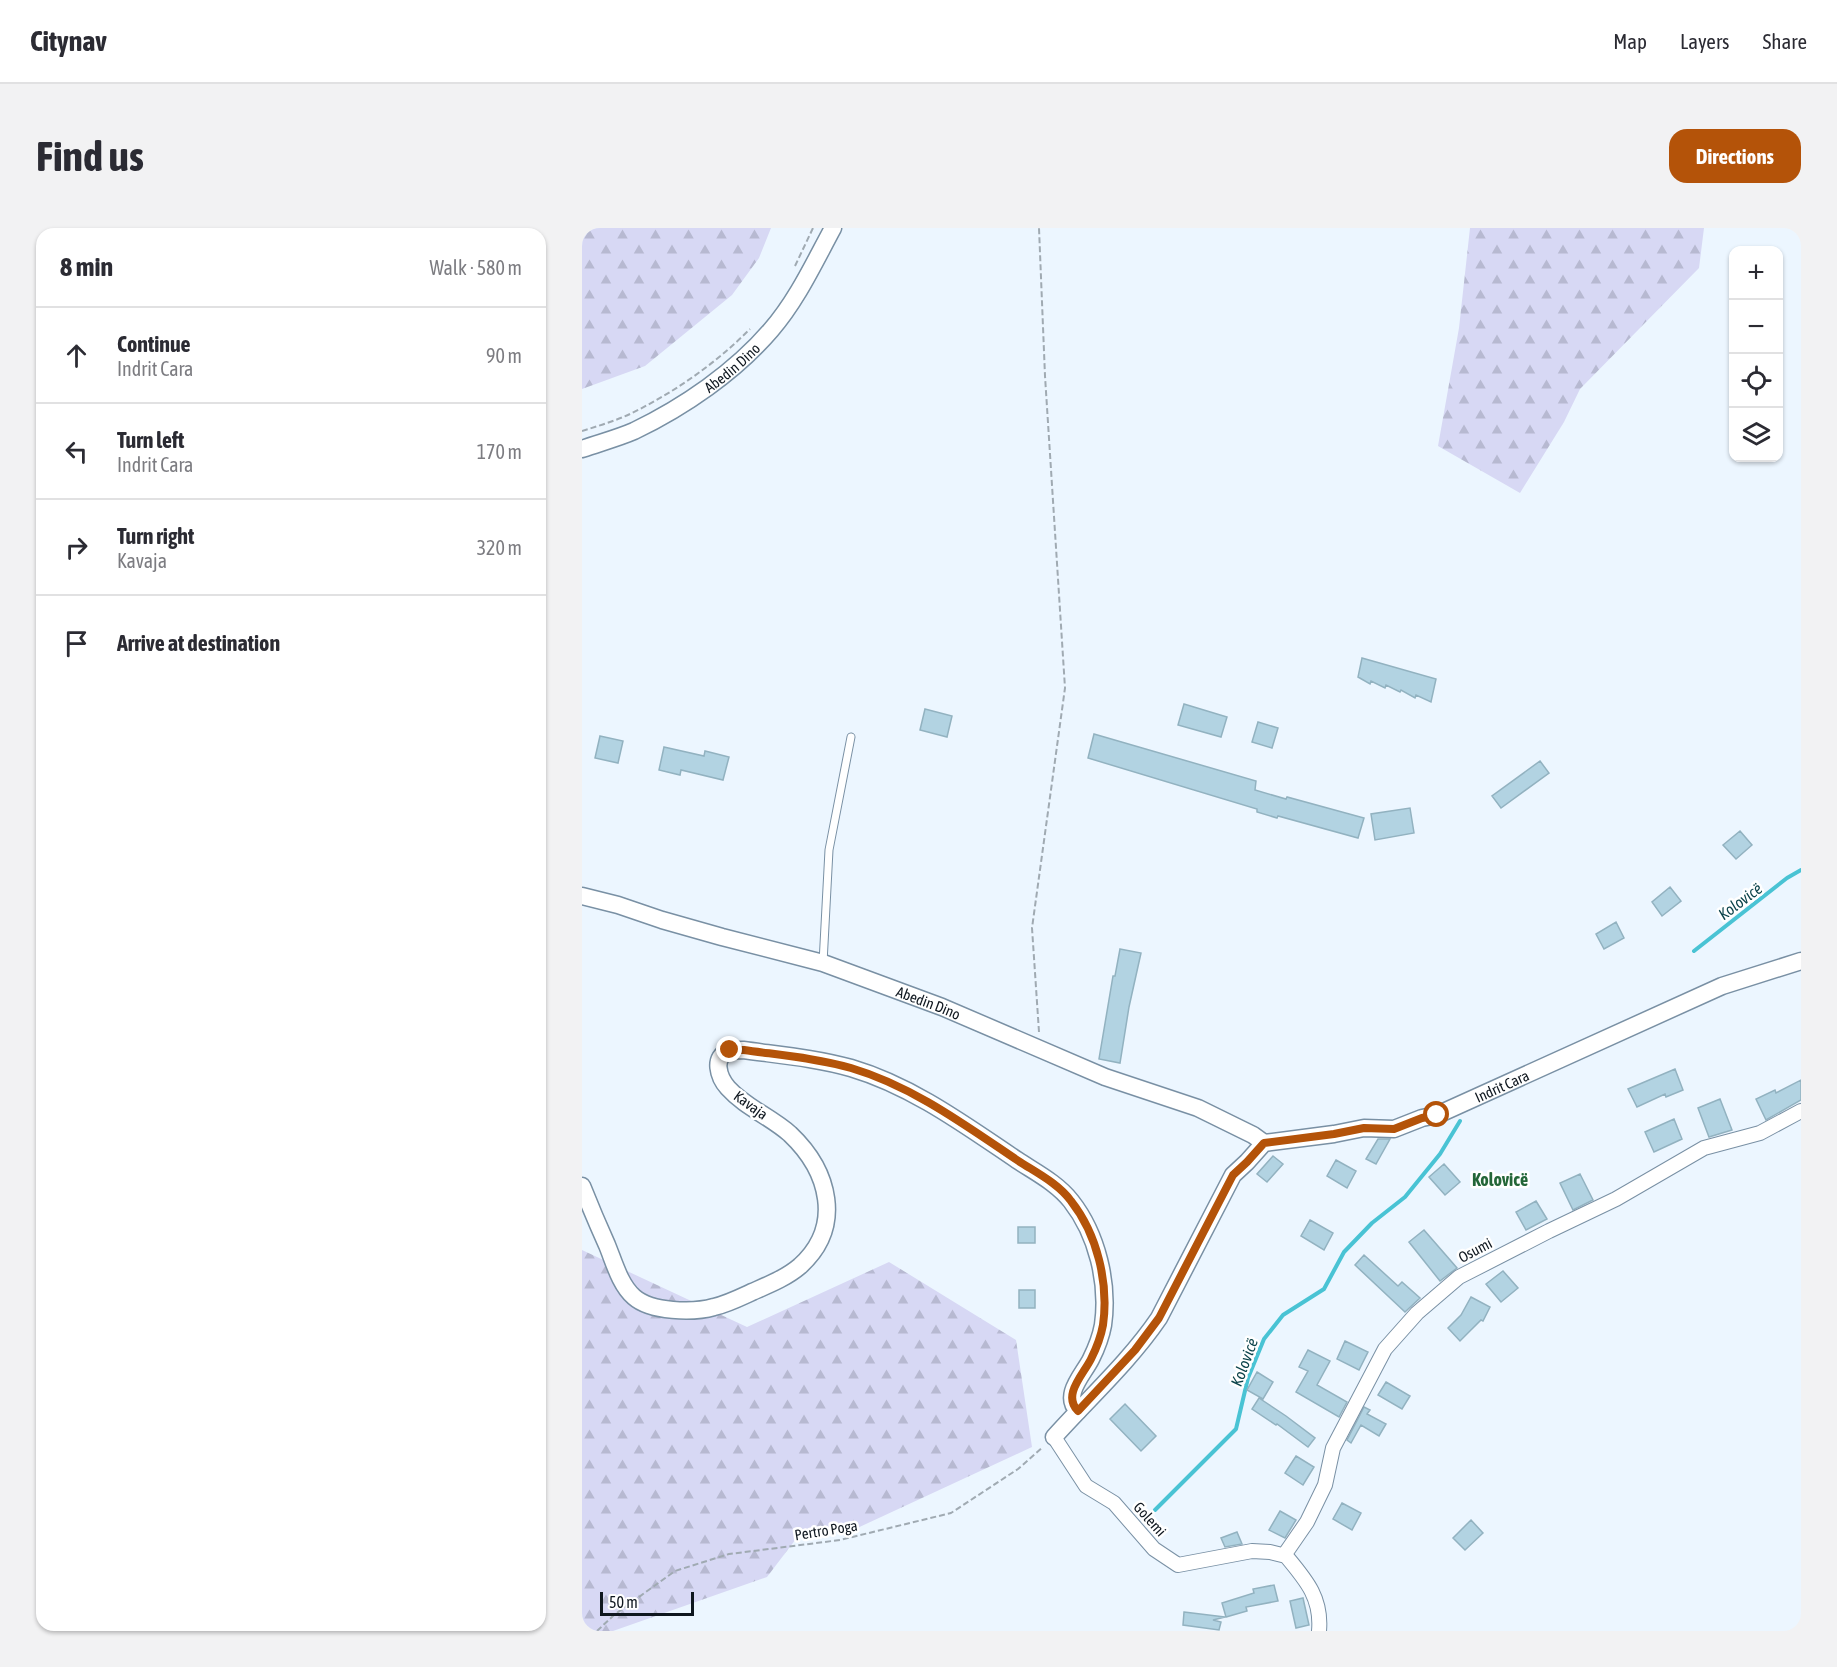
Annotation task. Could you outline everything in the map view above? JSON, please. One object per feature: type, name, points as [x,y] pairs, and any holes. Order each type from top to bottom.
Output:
[{"type":"street","name":"Abedin Dino","points":[[582,449],[633,431],[651,422],[702,390],[740,362],[771,330],[801,289],[833,228]]},
{"type":"street","name":"Abedin Dino","points":[[582,897],[618,905],[731,940],[823,963],[942,1006],[1105,1077],[1198,1108],[1253,1135],[1264,1143]]},
{"type":"street","name":"Indrit Cara","points":[[1264,1143],[1364,1128],[1394,1129],[1437,1115],[1722,986],[1801,961]]},
{"type":"street","name":"Kavaja","points":[[582,1186],[617,1270],[634,1297],[658,1308],[694,1310],[719,1306],[774,1282],[799,1267],[809,1256],[823,1232],[826,1208],[824,1183],[802,1147],[782,1128],[726,1086],[718,1069],[718,1061],[723,1054],[730,1050],[744,1050],[828,1062],[854,1069],[896,1087],[958,1120],[1055,1185],[1079,1211],[1095,1245],[1101,1269],[1103,1325],[1092,1358],[1073,1390],[1072,1406],[1078,1411]]},
{"type":"street","name":"Osumi","points":[[1286,1553],[1307,1522],[1325,1485],[1333,1448],[1384,1349],[1417,1313],[1459,1277],[1616,1199],[1704,1148],[1761,1133],[1801,1111]]},
{"type":"street","points":[[1054,1437],[1135,1350],[1159,1318],[1233,1175],[1264,1143]]},
{"type":"street","name":"Golemi","points":[[1054,1437],[1086,1486],[1114,1503],[1154,1549],[1178,1565],[1252,1551],[1286,1553]]},
{"type":"street","points":[[1286,1553],[1314,1594],[1320,1620],[1319,1631]]},
{"type":"lane","points":[[823,963],[829,850],[851,737]]},
{"type":"path","points":[[793,270],[813,228]]},
{"type":"path","points":[[1039,228],[1045,376],[1065,688],[1032,928],[1038,1030],[1045,1039]]},
{"type":"path","points":[[582,431],[628,415],[666,394],[700,373],[755,325]]},
{"type":"path","name":"Pertro Poga","points":[[597,1631],[614,1615],[675,1571],[729,1554],[840,1540],[951,1514],[1018,1469],[1054,1437]]},
{"type":"green space","points":[[582,228],[771,228],[759,258],[732,295],[645,366],[582,389]]},
{"type":"green space","points":[[1470,228],[1704,228],[1699,268],[1580,389],[1564,422],[1520,493],[1438,446],[1459,328]]},
{"type":"green space","points":[[582,1250],[747,1327],[889,1262],[1016,1340],[1032,1447],[853,1530],[802,1531],[767,1577],[613,1631],[582,1631]]},
{"type":"building","points":[[1362,658],[1436,679],[1431,702],[1416,695],[1415,698],[1386,685],[1385,688],[1371,681],[1370,684],[1358,677]]},
{"type":"building","points":[[1184,704],[1227,717],[1221,737],[1178,725]]},
{"type":"building","points":[[925,709],[952,716],[947,737],[920,730]]},
{"type":"building","points":[[1258,722],[1278,728],[1272,748],[1252,742]]},
{"type":"building","points":[[1094,734],[1256,781],[1255,790],[1364,818],[1358,838],[1278,816],[1277,818],[1257,812],[1257,809],[1088,758]]},
{"type":"building","points":[[600,736],[623,741],[618,763],[595,758]]},
{"type":"building","points":[[664,747],[704,756],[705,751],[729,757],[723,780],[681,770],[680,775],[659,770]]},
{"type":"building","points":[[1540,761],[1549,773],[1501,808],[1492,796]]},
{"type":"building","points":[[1410,808],[1414,833],[1375,840],[1371,814]]},
{"type":"building","points":[[1740,831],[1752,845],[1736,859],[1723,845]]},
{"type":"building","points":[[1670,887],[1681,901],[1662,916],[1652,902]]},
{"type":"building","points":[[1616,922],[1624,938],[1604,949],[1596,934]]},
{"type":"building","points":[[1120,949],[1141,953],[1120,1063],[1099,1059],[1113,976],[1115,976]]},
{"type":"building","points":[[1675,1069],[1683,1090],[1666,1097],[1665,1094],[1637,1107],[1628,1089]]},
{"type":"building","points":[[1801,1080],[1801,1100],[1766,1120],[1756,1099],[1775,1090],[1776,1093]]},
{"type":"building","points":[[1720,1099],[1732,1130],[1709,1137],[1698,1108]]},
{"type":"building","points":[[1674,1119],[1682,1139],[1654,1152],[1645,1132]]},
{"type":"building","points":[[1378,1139],[1390,1139],[1376,1164],[1366,1159]]},
{"type":"building","points":[[1273,1156],[1283,1164],[1267,1182],[1257,1174]]},
{"type":"building","points":[[1336,1160],[1356,1171],[1347,1188],[1327,1176]]},
{"type":"building","points":[[1444,1164],[1460,1182],[1445,1195],[1429,1177]]},
{"type":"building","points":[[1580,1174],[1593,1200],[1573,1210],[1560,1183]]},
{"type":"building","points":[[1536,1201],[1547,1219],[1526,1230],[1516,1212]]},
{"type":"building","points":[[1310,1220],[1333,1233],[1324,1250],[1301,1236]]},
{"type":"building","points":[[1018,1227],[1035,1227],[1035,1243],[1018,1243]]},
{"type":"building","points":[[1424,1230],[1457,1268],[1440,1281],[1409,1242]]},
{"type":"building","points":[[1364,1255],[1398,1286],[1402,1282],[1420,1298],[1405,1312],[1355,1265]]},
{"type":"building","points":[[1503,1271],[1518,1288],[1501,1302],[1486,1284]]},
{"type":"building","points":[[1019,1290],[1035,1290],[1035,1308],[1019,1308]]},
{"type":"building","points":[[1471,1297],[1490,1307],[1483,1321],[1481,1320],[1460,1341],[1448,1328],[1461,1315]]},
{"type":"building","points":[[1345,1341],[1368,1352],[1359,1370],[1337,1359]]},
{"type":"building","points":[[1308,1350],[1330,1361],[1317,1385],[1347,1402],[1339,1417],[1296,1392],[1308,1371],[1299,1367]]},
{"type":"building","points":[[1257,1372],[1273,1382],[1263,1399],[1247,1390]]},
{"type":"building","points":[[1386,1382],[1410,1396],[1402,1409],[1378,1395]]},
{"type":"building","points":[[1259,1398],[1315,1438],[1308,1447],[1252,1409]]},
{"type":"building","points":[[1125,1404],[1156,1436],[1141,1451],[1110,1419]]},
{"type":"building","points":[[1364,1407],[1370,1410],[1367,1414],[1386,1424],[1379,1436],[1361,1425],[1351,1443],[1347,1440]]},
{"type":"building","points":[[1296,1456],[1314,1467],[1303,1485],[1285,1473]]},
{"type":"building","points":[[1342,1503],[1361,1513],[1352,1530],[1333,1519]]},
{"type":"building","points":[[1280,1511],[1296,1520],[1285,1538],[1269,1530]]},
{"type":"building","points":[[1471,1520],[1483,1533],[1465,1550],[1453,1538]]},
{"type":"building","points":[[1237,1532],[1242,1544],[1225,1547],[1221,1538]]},
{"type":"building","points":[[1274,1585],[1278,1601],[1246,1607],[1247,1611],[1226,1617],[1222,1603],[1254,1593],[1253,1589]]},
{"type":"building","points":[[1303,1598],[1309,1625],[1296,1628],[1290,1601]]},
{"type":"building","points":[[1184,1612],[1225,1617],[1213,1620],[1221,1622],[1219,1630],[1183,1625]]},
{"type":"waterway","name":"Kolovicë","points":[[1694,951],[1787,878],[1801,870]]},
{"type":"waterway","name":"Kolovicë","points":[[1155,1510],[1236,1429],[1248,1378],[1264,1339],[1283,1315],[1324,1289],[1344,1252],[1372,1223],[1405,1197],[1440,1154],[1460,1121]]},
{"type":"district","name":"Kolovicë","points":[[1500,1179]]},
{"type":"route","points":[[730,1050],[828,1062],[876,1078],[920,1098],[958,1120],[1055,1185],[1069,1198],[1079,1211],[1095,1245],[1103,1286],[1103,1325],[1092,1358],[1073,1390],[1071,1399],[1072,1406],[1078,1411],[1135,1350],[1159,1318],[1233,1175],[1264,1143],[1364,1128],[1394,1129],[1437,1115]]}]
